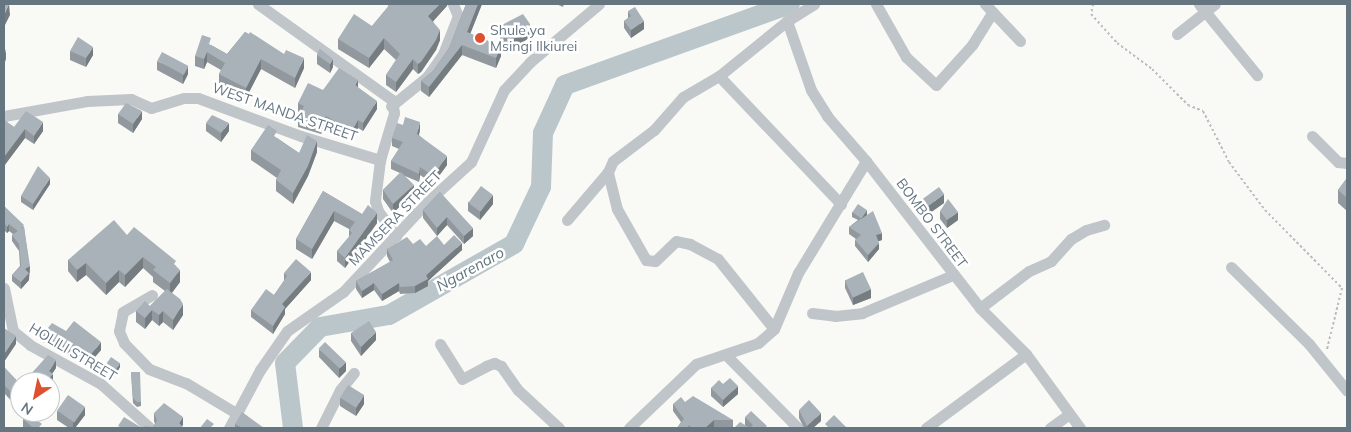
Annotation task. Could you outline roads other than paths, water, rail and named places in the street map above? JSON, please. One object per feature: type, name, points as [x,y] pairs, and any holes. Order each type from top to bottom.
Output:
[{"type":"street","points":[[258,4],[384,92],[392,100],[391,106],[394,113],[380,160],[375,201],[396,236]]},
{"type":"street","points":[[391,106],[427,78],[443,54],[458,16],[453,4]]},
{"type":"street","points":[[568,220],[608,172],[613,161],[654,130],[677,102],[719,76],[787,21],[814,4]]},
{"type":"street","points":[[876,4],[906,57],[936,85],[972,45],[989,8],[1020,41]]},
{"type":"street","name":"MAMSERA STREET","points":[[230,428],[236,413],[260,370],[287,331],[343,292],[476,155],[498,102],[519,72],[595,5]]},
{"type":"street","points":[[1177,34],[1206,6],[1257,75]]},
{"type":"street","name":"BOMBO STREET","points":[[787,21],[818,104],[866,161],[980,308],[1026,354],[1080,428]]},
{"type":"street","points":[[719,76],[841,204]]},
{"type":"street","name":"WEST MANDA STREET","points":[[4,116],[87,101],[131,100],[151,108],[184,98],[198,98],[301,136],[380,160]]},
{"type":"street","points":[[1312,136],[1343,163]]},
{"type":"street","points":[[629,428],[696,364],[727,356],[758,343],[774,329],[798,273],[866,161]]},
{"type":"street","points":[[608,172],[616,209],[641,254],[650,263],[655,261],[669,245],[681,241],[718,259],[774,329]]},
{"type":"street","points":[[980,308],[1029,271],[1051,261],[1071,240],[1086,230],[1104,225]]},
{"type":"street","points":[[1231,267],[1324,360],[1347,391]]},
{"type":"street","points":[[812,313],[835,316],[862,313],[953,275]]},
{"type":"street","name":"HOLILI STREET","points":[[4,288],[12,331],[30,345],[101,384],[150,428]]},
{"type":"street","points":[[152,296],[123,312],[119,331],[124,343],[149,369],[186,383],[236,413]]},
{"type":"street","points":[[440,344],[462,379],[494,363],[501,366],[518,390],[559,428]]},
{"type":"street","points":[[926,428],[1026,354]]},
{"type":"street","points":[[727,356],[798,428]]},
{"type":"street","points":[[321,428],[340,390],[354,374]]},
{"type":"street","points":[[1050,428],[1069,414]]},
{"type":"waterway","name":"Ngarenaro","points":[[293,428],[285,363],[320,327],[389,315],[514,244],[541,187],[543,133],[565,85],[790,4]]},
{"type":"place","name":"Shule ya Msingi Ilkiurei","points":[[480,38]]}]
